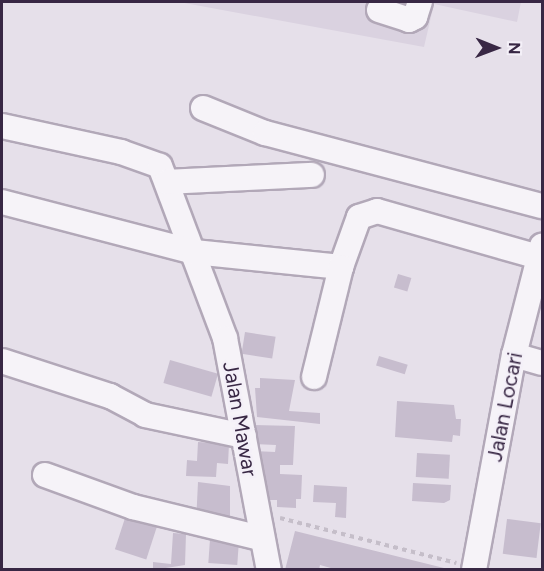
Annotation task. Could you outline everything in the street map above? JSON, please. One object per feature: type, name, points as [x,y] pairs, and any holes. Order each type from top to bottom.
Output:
[{"type":"street","points":[[380,10],[409,20],[415,17],[420,2]]},
{"type":"street","points":[[203,108],[265,134],[543,206]]},
{"type":"street","name":"Jalan Mawar","points":[[2,126],[149,159],[160,166],[199,262],[225,338],[244,436],[260,538],[268,570]]},
{"type":"street","points":[[167,182],[312,175]]},
{"type":"street","points":[[2,202],[199,262],[341,267]]},
{"type":"street","points":[[314,377],[341,267],[359,217],[377,211],[541,252]]},
{"type":"street","name":"Jalan Locari","points":[[474,569],[514,355],[541,252]]},
{"type":"street","points":[[514,355],[543,363]]},
{"type":"street","points":[[2,361],[110,396],[145,415],[244,436]]},
{"type":"street","points":[[45,475],[133,507],[260,538]]},
{"type":"path","points":[[256,512],[474,569]]},
{"type":"shaded area","points":[[179,2],[521,2],[517,22],[434,4],[424,47]]},
{"type":"building","points":[[398,274],[411,278],[407,291],[394,287]]},
{"type":"building","points":[[245,332],[276,337],[272,359],[242,354]]},
{"type":"building","points":[[379,356],[408,365],[405,374],[376,366]]},
{"type":"building","points":[[170,360],[218,374],[211,397],[163,383]]},
{"type":"building","points":[[260,378],[295,380],[289,411],[320,413],[320,424],[257,417],[255,388],[260,388]]},
{"type":"building","points":[[397,401],[454,405],[456,419],[461,419],[460,436],[453,435],[452,442],[395,437]]},
{"type":"building","points":[[253,425],[295,426],[293,465],[280,465],[280,474],[302,475],[301,499],[296,499],[296,508],[277,507],[277,500],[262,500],[263,473],[251,473],[253,451],[275,452],[276,445],[252,444]]},
{"type":"building","points":[[198,442],[229,444],[228,464],[217,463],[216,477],[186,476],[187,460],[197,461]]},
{"type":"building","points":[[417,453],[450,455],[449,479],[416,477]]},
{"type":"building","points":[[198,482],[230,486],[230,527],[196,523]]},
{"type":"building","points":[[413,483],[451,485],[450,500],[444,503],[412,501]]},
{"type":"building","points":[[314,485],[347,487],[346,518],[335,517],[336,503],[313,502]]},
{"type":"building","points":[[126,515],[157,525],[146,559],[115,549]]},
{"type":"building","points":[[507,519],[541,523],[536,558],[503,554]]},
{"type":"building","points":[[295,531],[448,570],[338,570],[320,565],[319,570],[285,570]]},
{"type":"building","points":[[173,533],[186,534],[185,565],[153,570],[153,562],[171,564]]},
{"type":"building","points":[[210,539],[239,541],[237,565],[208,563]]}]
